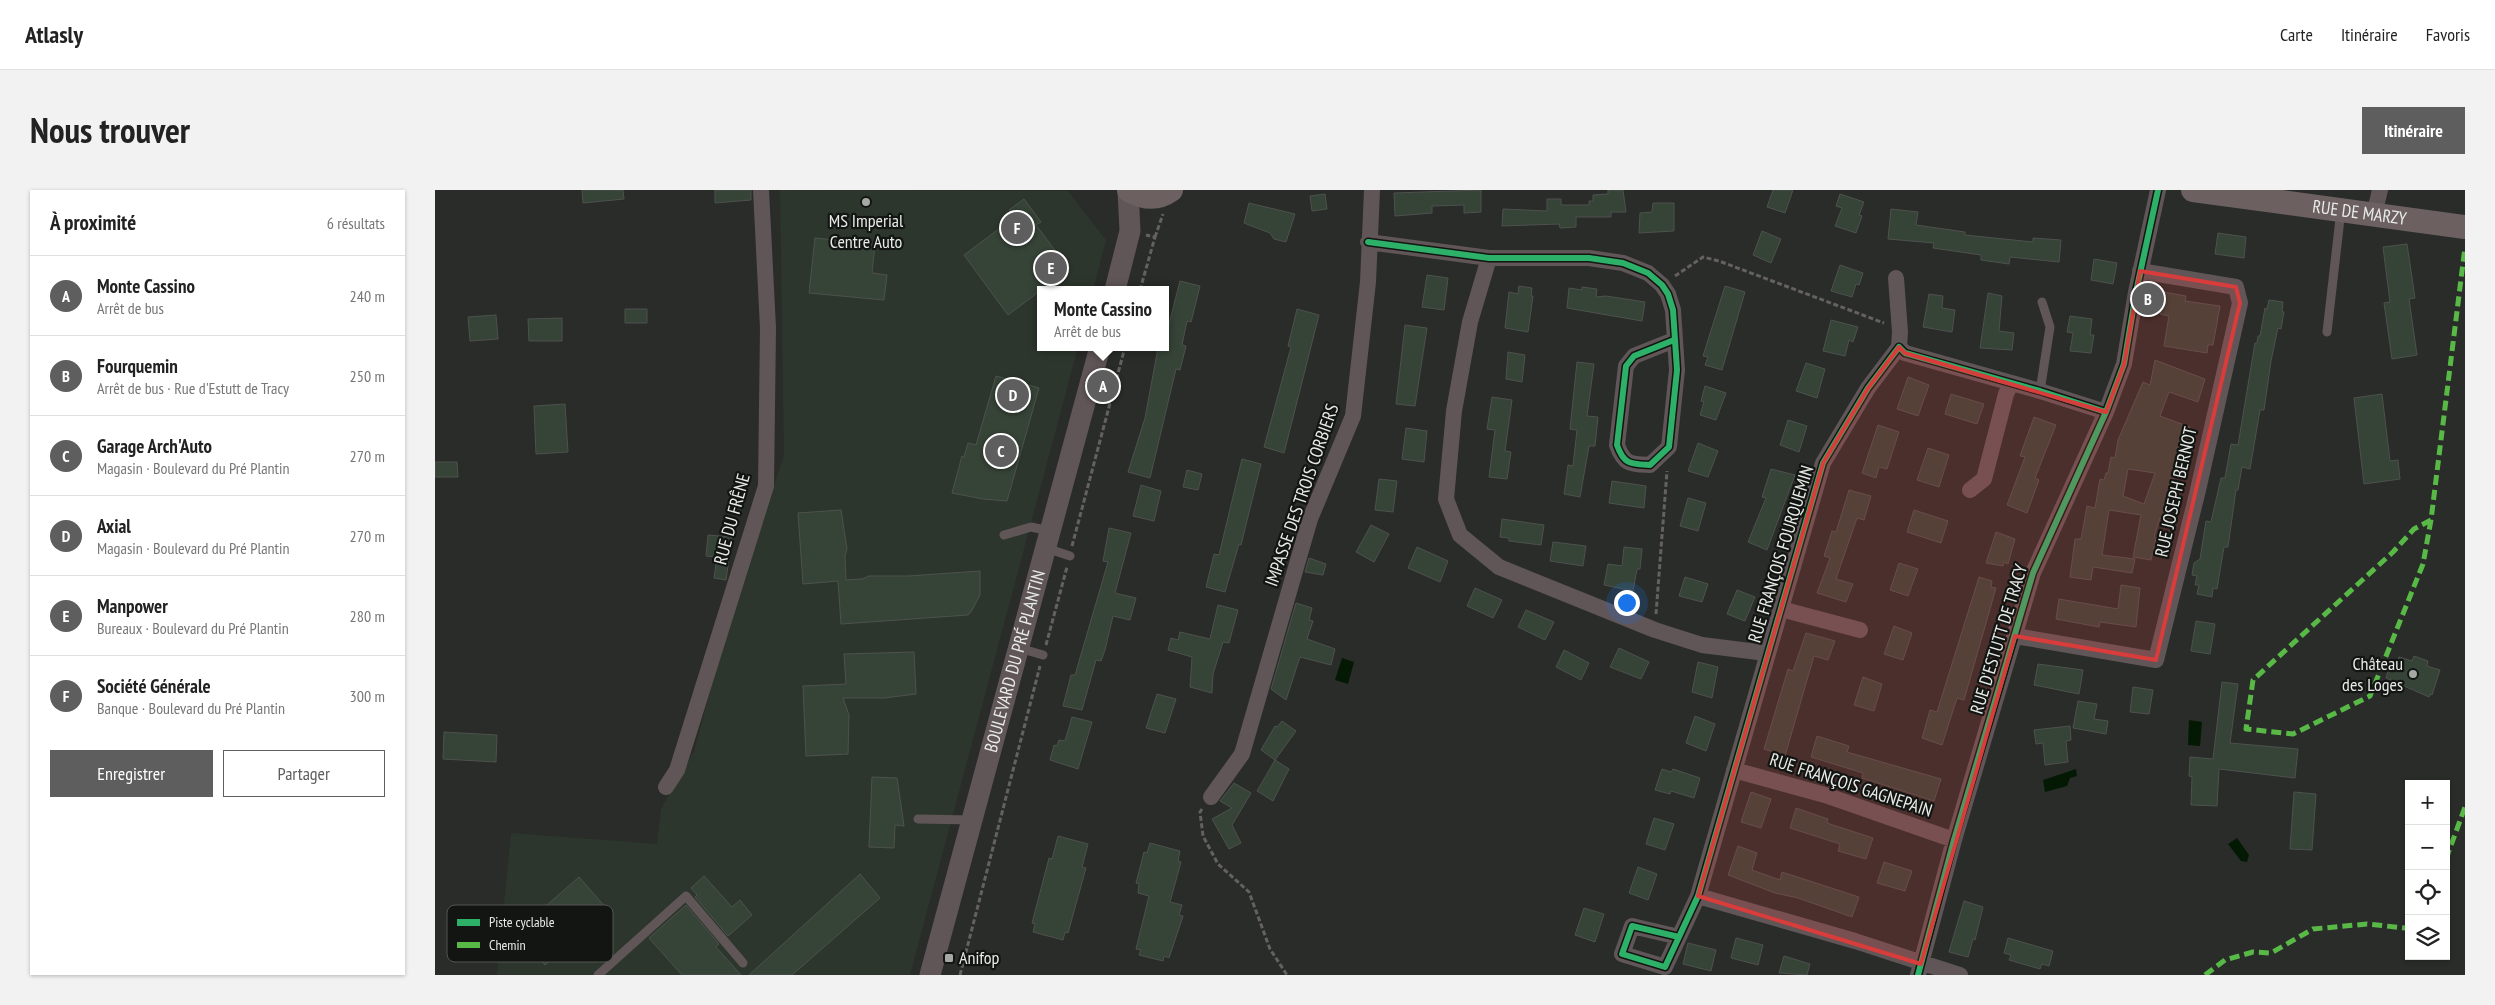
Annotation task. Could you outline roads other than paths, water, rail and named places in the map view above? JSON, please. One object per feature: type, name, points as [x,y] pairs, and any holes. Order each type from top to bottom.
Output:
[{"type":"main road","points":[[1128,190],[1147,197],[1165,193]]},
{"type":"main road","name":"RUE DE MARZY","points":[[2193,190],[2465,227]]},
{"type":"street","name":"RUE DU FRÊNE","points":[[666,787],[677,770],[766,486],[768,328],[761,190]]},
{"type":"street","points":[[1116,286],[1130,232],[1128,190]]},
{"type":"street","name":"IMPASSE DES TROIS CORBIERS","points":[[1211,797],[1242,754],[1310,519],[1353,416],[1368,282],[1368,242],[1372,190]]},
{"type":"street","name":"RUE D'ESTUTT DE TRACY","points":[[1919,970],[1954,840],[2033,573],[2106,412],[2124,364],[2140,271],[2158,190]]},
{"type":"street","points":[[2374,215],[2380,190]]},
{"type":"street","points":[[1130,232],[1146,209],[1165,193]]},
{"type":"street","points":[[1368,242],[1489,258],[1589,258],[1623,263],[1648,273],[1662,284],[1668,294],[1673,310],[1677,370],[1669,447],[1650,465],[1631,464],[1621,457],[1617,445],[1626,366],[1634,356],[1674,340]]},
{"type":"street","points":[[1489,258],[1470,322],[1453,411],[1446,499],[1460,535],[1499,568],[1655,630],[1702,645],[1758,652],[1767,655]]},
{"type":"street","name":"RUE JOSEPH BERNOT","points":[[2015,636],[2156,660],[2198,490],[2239,303],[2236,287],[2140,271]]},
{"type":"street","points":[[1896,278],[1900,339],[1905,352],[2106,412]]},
{"type":"street","name":"RUE FRANÇOIS FOURQUEMIN","points":[[1679,936],[1698,896],[1823,463],[1900,339]]},
{"type":"street","name":"BOULEVARD DU PRÉ PLANTIN","points":[[929,973],[973,820],[1099,351]]},
{"type":"street","points":[[1970,490],[1984,479],[2006,394],[2011,384]]},
{"type":"street","points":[[1781,609],[1860,630]]},
{"type":"street","name":"RUE FRANÇOIS GAGNEPAIN","points":[[1734,770],[1825,795],[1954,840]]},
{"type":"street","points":[[1698,896],[1855,941],[1919,970],[1960,975]]},
{"type":"lane","points":[[2327,332],[2341,210]]},
{"type":"lane","name":"RUE D'ESTUTT DE TRACY","points":[[2136,292],[2134,280],[2142,238],[2149,231]]},
{"type":"lane","points":[[2040,391],[2050,327],[2042,302]]},
{"type":"lane","points":[[1004,535],[1031,527],[1070,556]]},
{"type":"lane","points":[[1019,648],[1043,655]]},
{"type":"lane","points":[[919,819],[973,820]]},
{"type":"lane","points":[[613,962],[686,896],[743,964]]},
{"type":"lane","points":[[598,975],[612,962]]},
{"type":"place","name":"MS Imperial Centre Auto","points":[[866,202]]},
{"type":"place","name":"Société Générale","points":[[1017,228]]},
{"type":"place","name":"Manpower","points":[[1051,268]]},
{"type":"place","name":"Fourquemin","points":[[2148,299]]},
{"type":"place","name":"Monte Cassino","points":[[1103,386]]},
{"type":"place","name":"Axial","points":[[1013,395]]},
{"type":"place","name":"Garage Arch'Auto","points":[[1001,451]]},
{"type":"place","name":"Château des Loges","points":[[2413,674]]},
{"type":"place","name":"Anifop","points":[[949,958]]}]
